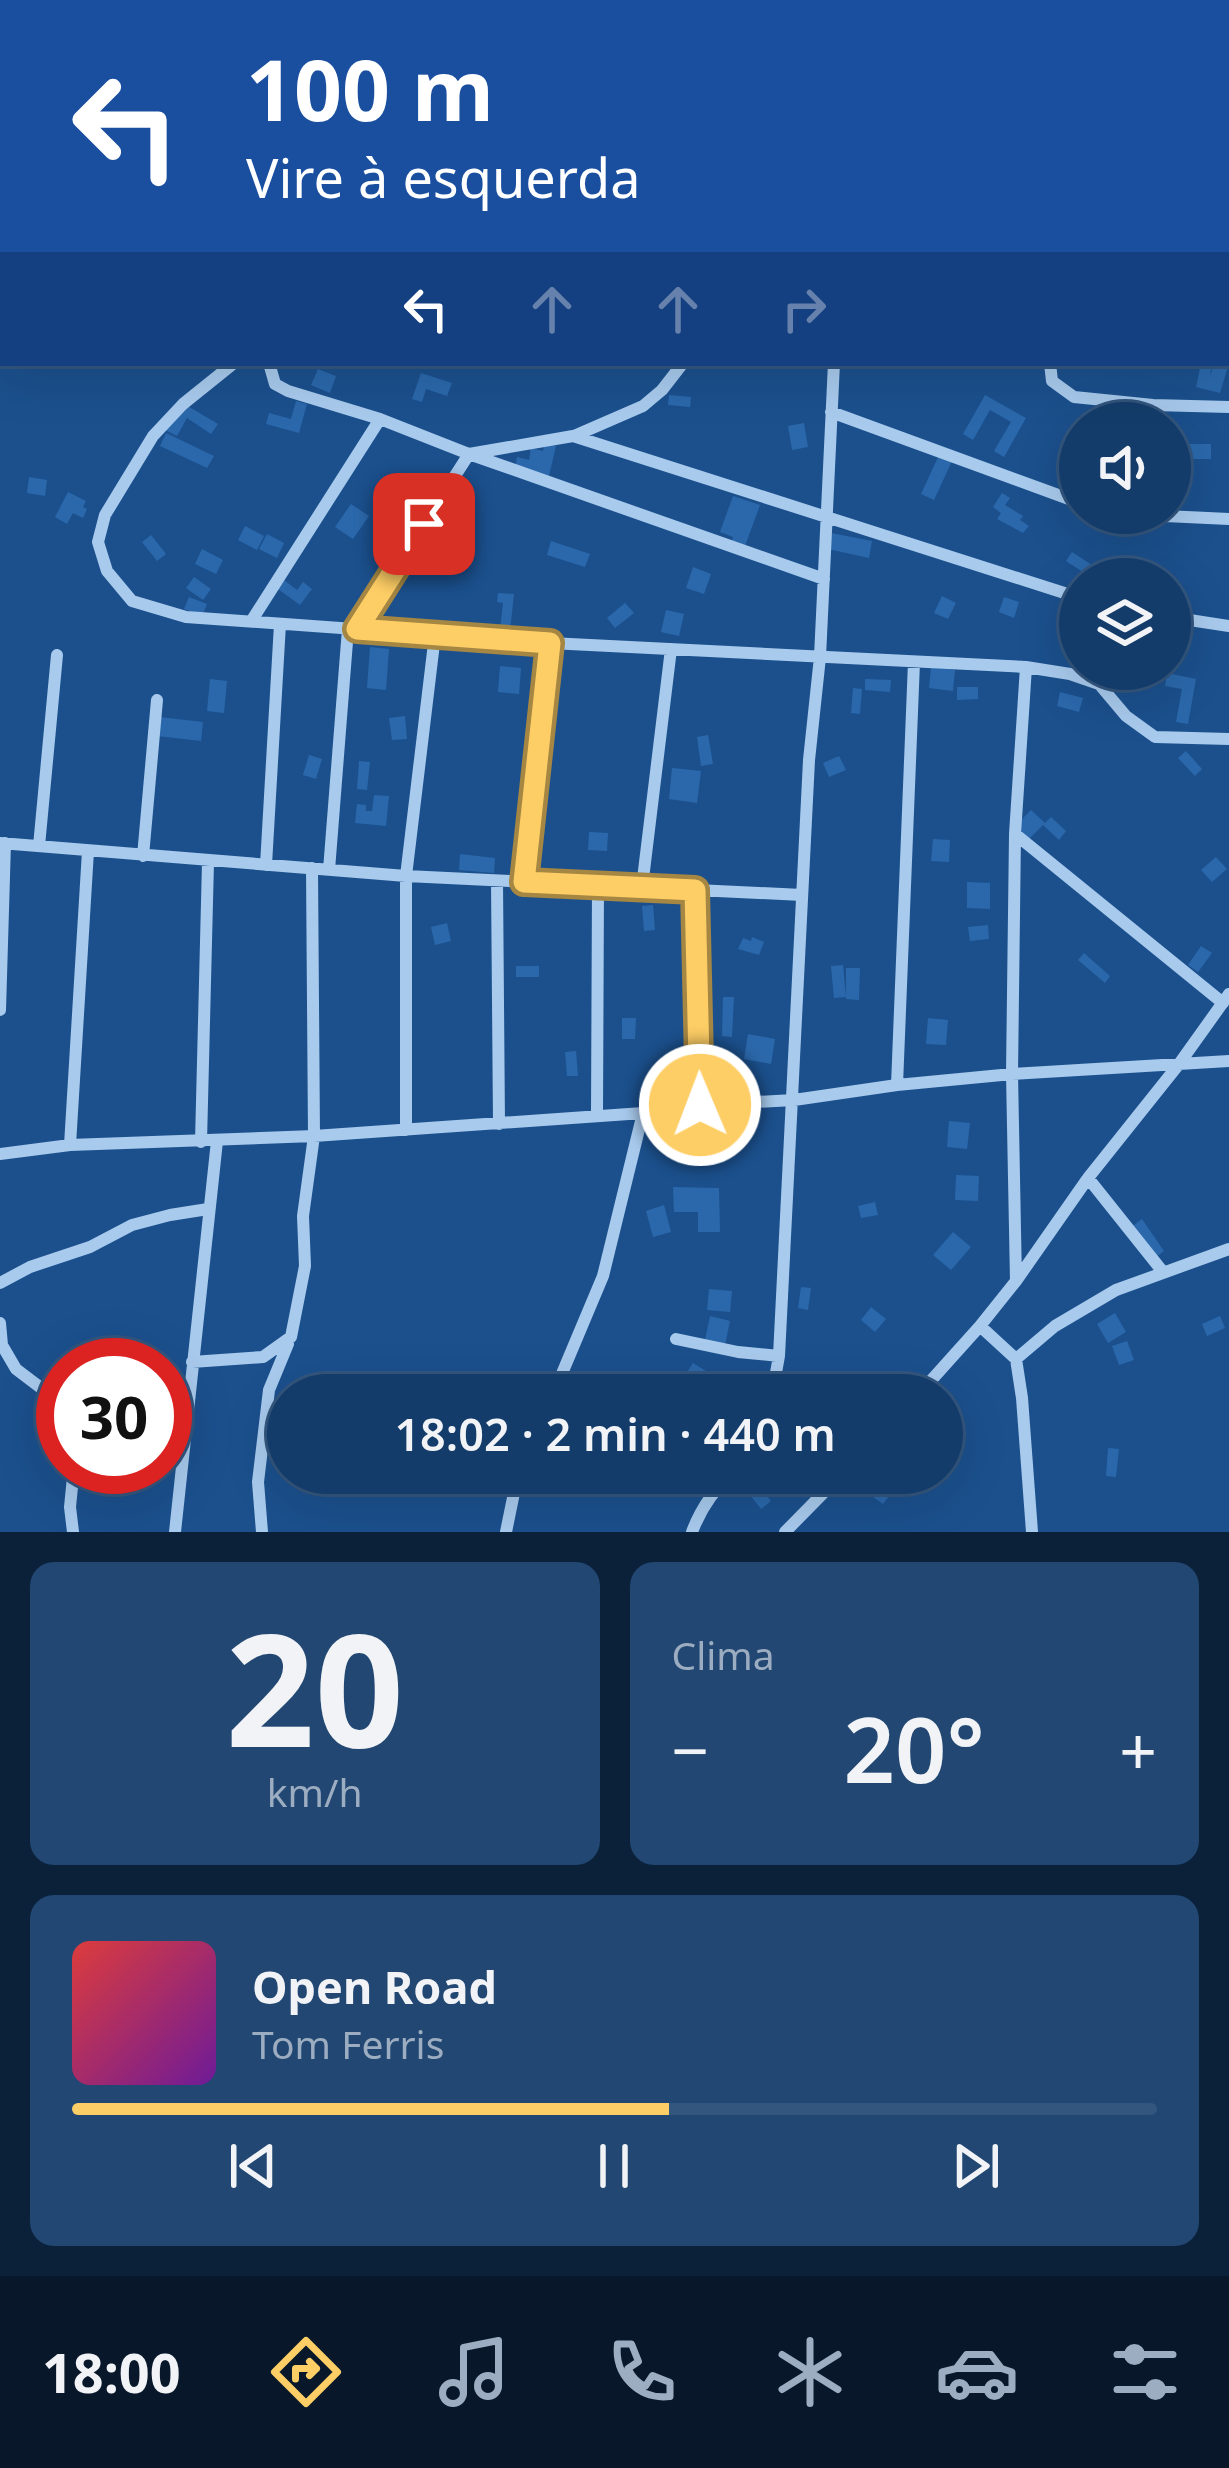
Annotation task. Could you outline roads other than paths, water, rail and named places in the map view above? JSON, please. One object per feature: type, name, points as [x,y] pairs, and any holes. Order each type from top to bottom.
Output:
[{"type":"street","points":[[230,366],[153,436],[105,515],[98,542],[107,571],[132,601],[186,617],[280,624],[1026,667],[1099,684],[1126,716],[1154,736],[1229,740]]},
{"type":"street","points":[[269,366],[275,384],[288,392],[380,419],[824,579]]},
{"type":"street","points":[[328,870],[352,629],[469,454],[573,436],[643,406],[681,366]]},
{"type":"street","points":[[776,1374],[834,366]]},
{"type":"street","points":[[1050,366],[1052,382],[1074,397],[1229,407]]},
{"type":"street","points":[[831,412],[1059,495]]},
{"type":"street","points":[[252,620],[380,419]]},
{"type":"street","points":[[573,436],[1059,591]]},
{"type":"street","points":[[1191,517],[1229,519]]},
{"type":"street","points":[[1191,620],[1229,626]]},
{"type":"street","points":[[266,866],[280,624]]},
{"type":"street","points":[[406,1130],[406,877],[435,635]]},
{"type":"street","points":[[524,882],[550,643]]},
{"type":"street","points":[[643,887],[671,649]]},
{"type":"street","points":[[38,846],[57,655]]},
{"type":"street","points":[[897,1085],[914,662]]},
{"type":"street","points":[[1016,1281],[1015,834],[1026,667]]},
{"type":"street","points":[[143,856],[157,700]]},
{"type":"street","points":[[937,1374],[1016,1281],[1088,1178],[1226,999],[1015,834]]},
{"type":"street","points":[[0,1010],[2,843],[406,877],[802,895]]},
{"type":"street","points":[[70,1145],[88,851]]},
{"type":"street","points":[[200,1142],[208,862]]},
{"type":"street","points":[[262,1532],[258,1482],[269,1390],[291,1337],[305,1266],[303,1216],[314,1136],[312,868]]},
{"type":"street","points":[[497,881],[499,1124]]},
{"type":"street","points":[[597,1115],[598,885]]},
{"type":"street","points":[[695,890],[700,1105]]},
{"type":"street","points":[[0,1154],[70,1145],[314,1136],[643,1113],[1012,1074],[1229,1060]]},
{"type":"street","points":[[562,1374],[603,1276],[643,1113]]},
{"type":"street","points":[[217,1141],[192,1362],[263,1357],[291,1337]]},
{"type":"street","points":[[1088,1178],[1163,1272]]},
{"type":"street","points":[[0,1283],[132,1226],[208,1209]]},
{"type":"street","points":[[1016,1359],[1055,1326],[1116,1290],[1229,1249]]},
{"type":"street","points":[[0,1323],[2,1345],[16,1369],[36,1384]]},
{"type":"street","points":[[980,1326],[1016,1359],[1031,1532]]},
{"type":"street","points":[[676,1339],[779,1356]]},
{"type":"street","points":[[72,1494],[73,1532]]},
{"type":"street","points":[[176,1532],[180,1494]]},
{"type":"street","points":[[506,1532],[514,1494]]},
{"type":"street","points":[[692,1532],[712,1494]]},
{"type":"street","points":[[784,1532],[822,1494]]}]
